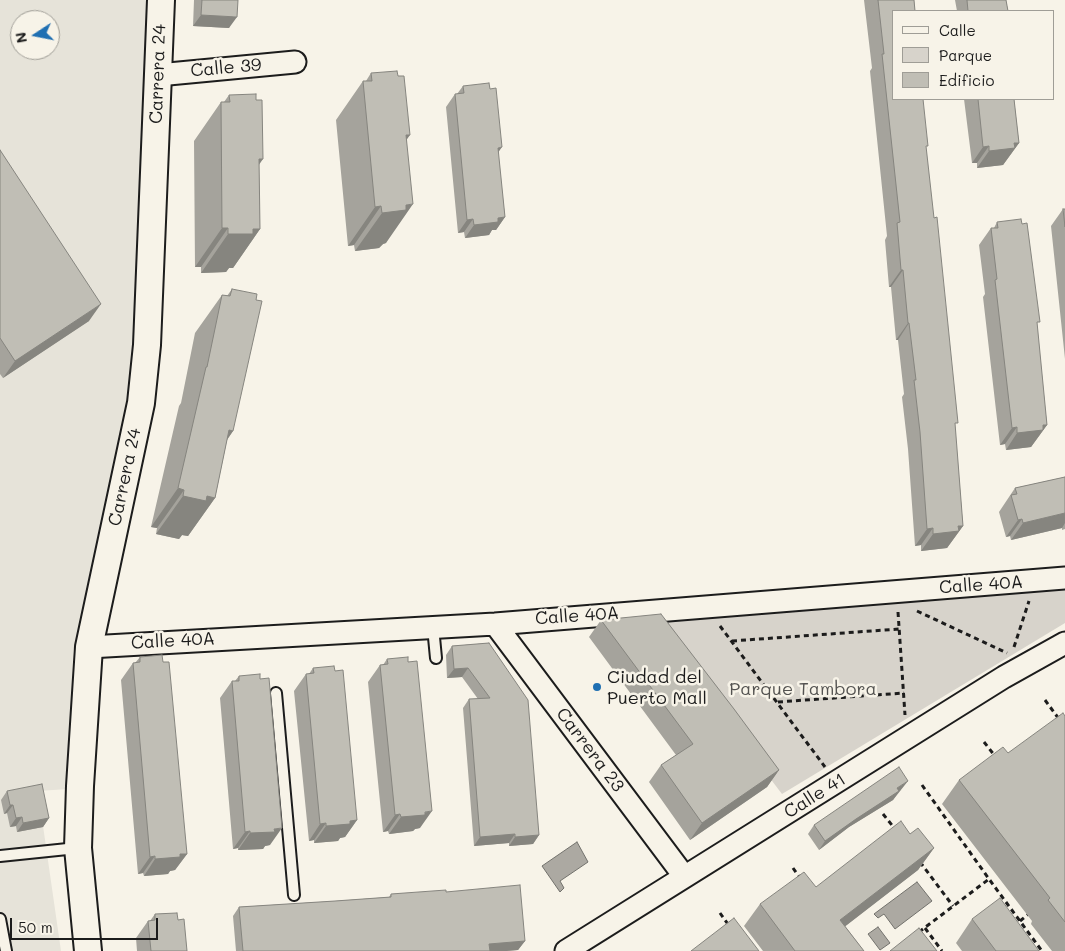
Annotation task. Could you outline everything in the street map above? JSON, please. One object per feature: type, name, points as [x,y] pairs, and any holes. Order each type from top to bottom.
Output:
[{"type":"street","name":"Carrera 24","points":[[88,951],[78,848],[89,647],[141,403],[147,345],[161,0]]},
{"type":"street","name":"Calle 39","points":[[158,74],[294,62]]},
{"type":"street","name":"Calle 40A","points":[[89,647],[495,624],[709,606],[896,596],[1065,578]]},
{"type":"street","name":"Carrera 23","points":[[495,624],[684,876]]},
{"type":"street","name":"Calle 41","points":[[566,951],[1004,677],[1065,643]]},
{"type":"lane","points":[[433,627],[436,658]]},
{"type":"lane","points":[[276,693],[294,895]]},
{"type":"lane","points":[[0,856],[78,848]]},
{"type":"lane","points":[[0,919],[6,951]]},
{"type":"path","points":[[896,596],[1012,656],[1032,589],[1032,581]]},
{"type":"path","points":[[896,596],[906,739]]},
{"type":"path","points":[[709,606],[714,618],[826,767],[834,784]]},
{"type":"path","points":[[732,641],[899,629]]},
{"type":"path","points":[[777,702],[904,693]]},
{"type":"path","points":[[1045,700],[1060,721]]},
{"type":"path","points":[[984,742],[996,758]]},
{"type":"path","points":[[922,785],[1042,951]]},
{"type":"path","points":[[883,814],[901,837]]},
{"type":"path","points":[[918,860],[953,906]]},
{"type":"path","points":[[793,868],[804,883]]},
{"type":"path","points":[[918,933],[989,879]]},
{"type":"path","points":[[1020,921],[1035,910]]},
{"type":"path","points":[[720,913],[732,928]]},
{"type":"path","points":[[924,928],[942,951]]},
{"type":"shaded area","points":[[0,0],[149,0],[134,372],[131,397],[73,652],[68,789],[38,791],[61,951],[0,951]]},
{"type":"shaded area","points":[[577,842],[588,862],[560,881],[564,888],[560,892],[542,866]]},
{"type":"shaded area","points":[[917,882],[932,901],[895,929],[884,914],[878,918],[874,914]]},
{"type":"shaded area","points":[[878,927],[890,943],[880,950],[868,934]]},
{"type":"green space","name":"Parque Tambora","points":[[1032,589],[1065,589],[1065,623],[782,794],[652,623]]},
{"type":"building","points":[[202,0],[238,0],[237,17],[201,15]]},
{"type":"building","points":[[878,0],[914,0],[915,10],[892,10],[892,100],[923,100],[928,146],[926,146],[934,218],[937,217],[958,423],[955,423],[963,526],[958,526],[959,531],[933,534],[933,528],[927,529],[914,380],[916,380],[903,270],[901,270],[897,223],[900,222],[882,54],[884,54]]},
{"type":"building","points":[[967,0],[1006,0],[1008,10],[968,10]]},
{"type":"building","points":[[397,71],[398,76],[404,76],[410,135],[406,135],[413,204],[406,205],[406,210],[382,213],[381,206],[375,207],[363,81],[372,81],[371,73]]},
{"type":"building","points":[[489,83],[490,89],[496,88],[502,147],[498,148],[505,217],[498,218],[498,222],[474,225],[473,219],[467,220],[455,94],[464,93],[463,86]]},
{"type":"building","points":[[256,94],[256,100],[262,100],[263,159],[259,159],[260,229],[253,229],[253,234],[228,234],[228,228],[222,228],[221,102],[230,102],[229,95]]},
{"type":"building","points":[[978,100],[1014,100],[1019,143],[1014,143],[1015,148],[989,151],[989,146],[983,147]]},
{"type":"building","points":[[0,150],[101,304],[15,361],[0,338]]},
{"type":"building","points":[[1063,209],[1065,209],[1065,227]]},
{"type":"building","points":[[1021,219],[1022,224],[1027,223],[1040,322],[1037,322],[1047,425],[1043,425],[1043,430],[1017,433],[1017,427],[1012,428],[991,228],[998,228],[997,222]]},
{"type":"building","points":[[232,289],[257,294],[256,300],[262,301],[233,431],[229,430],[215,498],[207,496],[206,501],[183,496],[184,490],[178,488],[222,295],[230,296]]},
{"type":"building","points":[[1065,477],[1065,513],[1023,523],[1022,519],[1018,520],[1011,495],[1017,494],[1015,488]]},
{"type":"building","points":[[661,614],[779,770],[702,823],[661,765],[693,744],[601,620]]},
{"type":"building","points":[[489,643],[528,700],[539,835],[515,837],[515,834],[480,837],[469,699],[490,698],[468,668],[454,669],[452,646]]},
{"type":"building","points":[[162,655],[163,662],[169,662],[187,854],[180,854],[180,857],[155,859],[155,856],[150,857],[133,663],[140,662],[140,657]]},
{"type":"building","points":[[408,657],[408,662],[417,661],[432,811],[425,812],[425,815],[401,817],[400,814],[395,815],[380,665],[388,664],[387,659]]},
{"type":"building","points":[[334,666],[335,671],[343,670],[357,820],[350,821],[350,824],[326,826],[326,823],[320,824],[306,674],[314,673],[313,668]]},
{"type":"building","points":[[260,674],[260,679],[269,678],[282,828],[274,829],[275,832],[250,833],[250,831],[245,832],[232,681],[239,681],[239,676]]},
{"type":"building","points":[[1063,713],[1065,716],[1065,922],[1048,900],[1050,898],[959,780],[1003,747],[1008,753]]},
{"type":"building","points":[[899,767],[908,781],[897,788],[899,791],[825,841],[814,825]]},
{"type":"building","points":[[42,784],[49,818],[23,823],[22,817],[16,818],[13,805],[10,805],[7,791]]},
{"type":"building","points":[[901,821],[910,834],[918,828],[934,848],[840,920],[864,951],[795,951],[760,904],[804,872],[816,887]]},
{"type":"building","points":[[520,885],[525,941],[489,944],[490,951],[243,951],[239,907],[391,897],[391,894],[446,890],[446,892]]},
{"type":"building","points":[[1000,898],[1039,951],[996,951],[972,919]]},
{"type":"building","points":[[177,913],[178,920],[184,919],[187,951],[151,951],[148,921],[155,920],[155,914]]},
{"type":"building","points":[[734,918],[759,951],[691,951]]},
{"type":"building","points":[[919,928],[937,951],[890,951]]},
{"type":"place","name":"Ciudad del Puerto Mall","points":[[597,687]]}]
